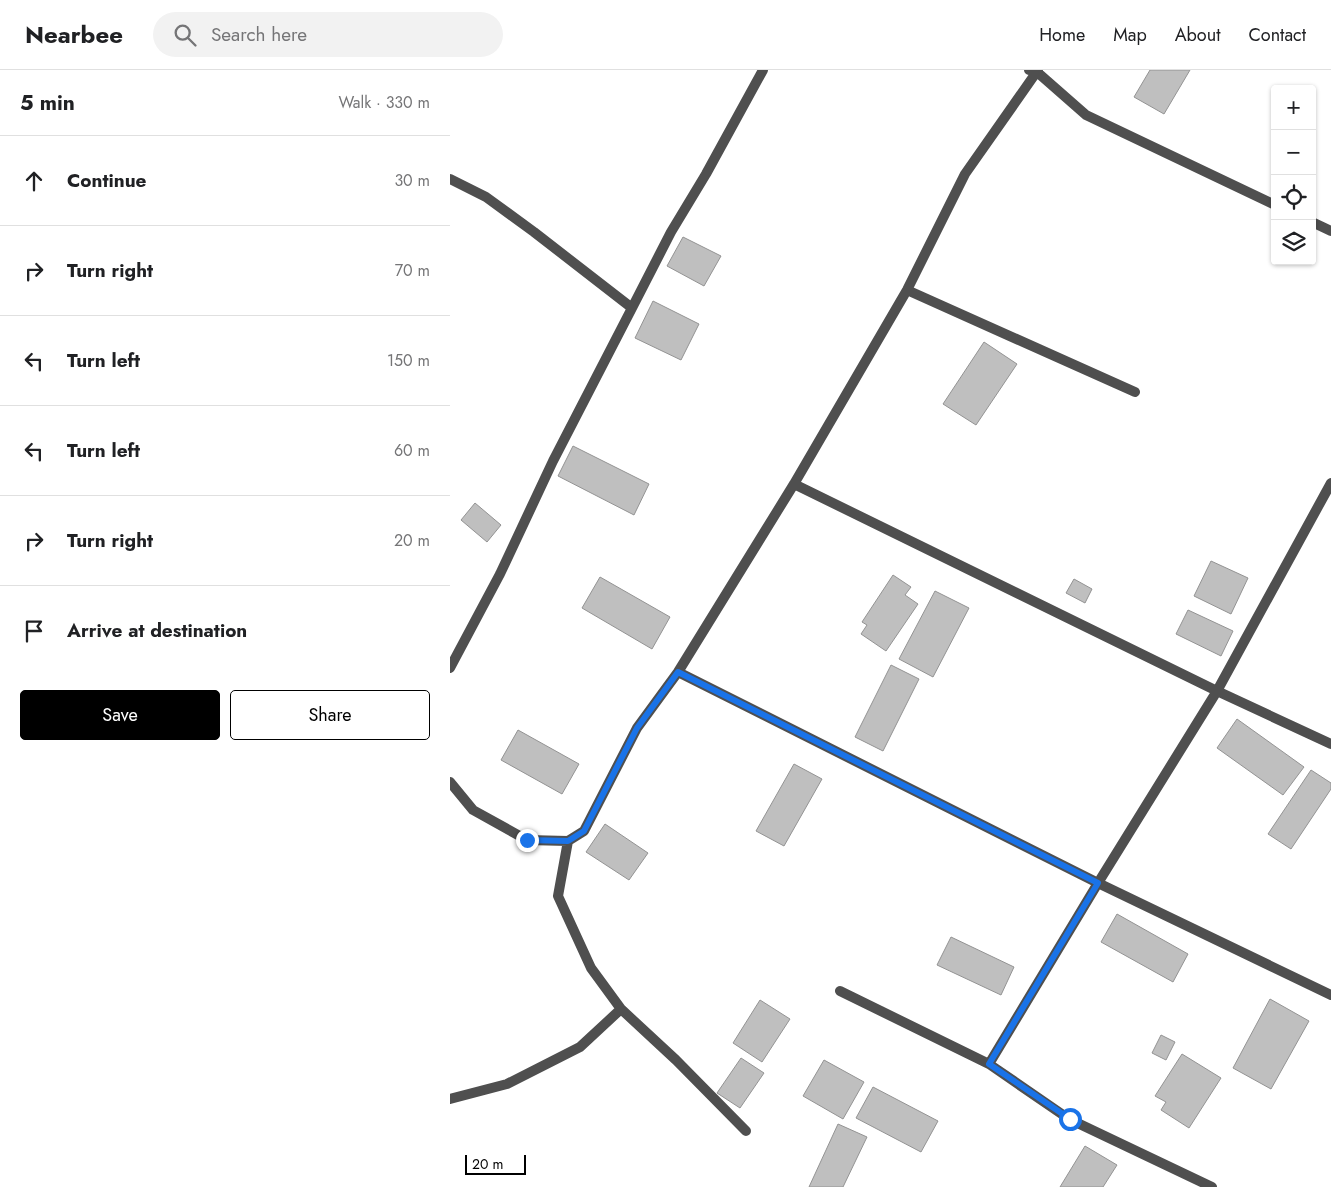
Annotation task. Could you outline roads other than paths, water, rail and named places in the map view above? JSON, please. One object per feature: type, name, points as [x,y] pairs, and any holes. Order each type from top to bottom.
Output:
[{"type":"street","points":[[450,668],[500,574],[553,461],[671,232],[706,174],[763,70]]},
{"type":"street","points":[[450,782],[473,810],[527,840],[568,841],[584,831],[637,728],[678,672],[794,484],[907,290],[965,174],[1035,71],[1086,115],[1271,202]]},
{"type":"street","points":[[450,179],[486,197],[632,308]]},
{"type":"street","points":[[1316,224],[1331,231]]},
{"type":"street","points":[[907,290],[1135,392]]},
{"type":"street","points":[[989,1064],[1098,883],[1217,692],[1331,483]]},
{"type":"street","points":[[794,484],[1217,692],[1331,744]]},
{"type":"street","points":[[678,672],[1098,883],[1331,995]]},
{"type":"street","points":[[568,841],[558,896],[591,968],[621,1009],[676,1060],[746,1131]]},
{"type":"street","points":[[840,991],[989,1064],[1070,1119],[1212,1187]]},
{"type":"street","points":[[450,1099],[507,1084],[580,1047],[621,1009]]}]
